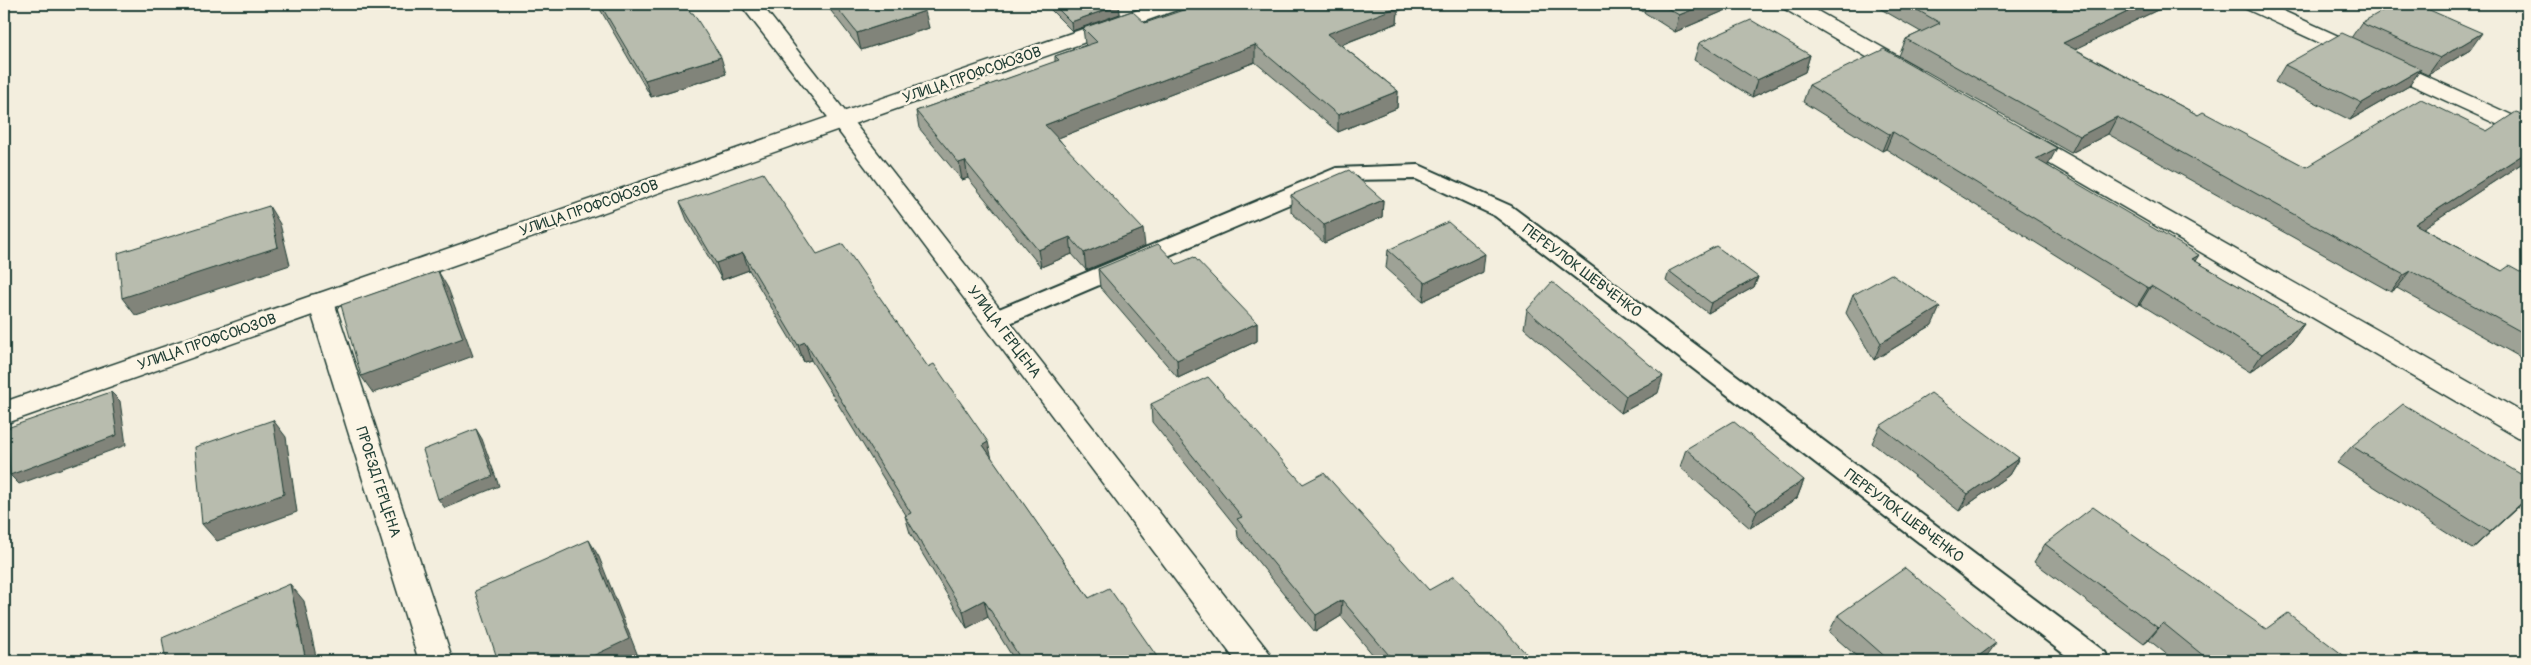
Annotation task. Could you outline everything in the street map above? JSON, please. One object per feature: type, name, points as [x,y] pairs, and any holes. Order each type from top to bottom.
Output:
[{"type":"street","name":"УЛИЦА ГЕРЦЕНА","points":[[750,4],[842,120],[1256,661]]},
{"type":"street","name":"УЛИЦА ПРОФСОЮЗОВ","points":[[4,413],[1175,4]]},
{"type":"street","points":[[1790,4],[1927,83]]},
{"type":"street","points":[[2251,4],[2527,131]]},
{"type":"street","points":[[2004,128],[2527,429]]},
{"type":"street","name":"ПРОЕЗД ГЕРЦЕНА","points":[[321,302],[436,661]]},
{"type":"lane","name":"ПЕРЕУЛОК ШЕВЧЕНКО","points":[[995,320],[1343,173],[1419,172],[1503,211],[2096,661]]},
{"type":"building","points":[[600,4],[685,4],[693,13],[721,57],[645,80]]},
{"type":"building","points":[[834,4],[919,4],[925,11],[857,33]]},
{"type":"building","points":[[1053,4],[1118,4],[1119,5],[1071,22]]},
{"type":"building","points":[[1201,4],[1233,4],[1236,6],[1242,4],[1394,4],[1398,7],[1327,34],[1398,91],[1338,115],[1255,45],[1045,125],[1143,229],[1084,253],[1070,237],[1038,250],[965,161],[959,163],[916,111],[1059,60],[1055,56],[1097,42],[1083,28],[1132,11],[1145,23]]},
{"type":"building","points":[[1660,4],[1707,4],[1679,15]]},
{"type":"building","points":[[1907,4],[2144,4],[2063,43],[2198,115],[2203,112],[2306,167],[2421,99],[2487,131],[2516,112],[2527,116],[2527,152],[2415,224],[2502,271],[2509,266],[2527,276],[2527,335],[2411,271],[2404,275],[2117,117],[2080,136],[1906,39],[1940,23]]},
{"type":"building","points":[[2394,4],[2416,4],[2482,33],[2440,58],[2361,23]]},
{"type":"building","points":[[1751,20],[1810,55],[1757,80],[1699,43]]},
{"type":"building","points":[[2342,33],[2421,69],[2362,103],[2285,65]]},
{"type":"building","points":[[1884,49],[2057,148],[2036,159],[2199,255],[2192,259],[2304,324],[2262,354],[2151,286],[2148,288],[1893,132],[1889,134],[1809,85]]},
{"type":"building","points":[[1349,170],[1383,200],[1324,225],[1291,195]]},
{"type":"building","points":[[763,173],[817,254],[843,244],[928,367],[934,364],[988,442],[983,445],[1089,598],[1109,588],[1160,661],[1022,661],[984,600],[963,611],[905,516],[911,513],[805,342],[798,345],[743,253],[716,263],[680,202]]},
{"type":"building","points":[[269,206],[278,247],[122,298],[118,253]]},
{"type":"building","points":[[1448,222],[1485,254],[1425,283],[1388,250]]},
{"type":"building","points":[[1158,244],[1177,264],[1194,257],[1257,323],[1177,360],[1098,269]]},
{"type":"building","points":[[1716,246],[1758,277],[1711,303],[1669,271]]},
{"type":"building","points":[[438,271],[463,338],[361,376],[341,305]]},
{"type":"building","points":[[1891,274],[1940,307],[1881,343],[1853,295]]},
{"type":"building","points":[[1552,282],[1663,376],[1626,396],[1527,310]]},
{"type":"building","points":[[1208,377],[1303,484],[1324,473],[1429,590],[1454,576],[1533,661],[1394,661],[1342,600],[1316,615],[1237,519],[1242,517],[1151,404]]},
{"type":"building","points":[[111,392],[117,435],[10,475],[7,428]]},
{"type":"building","points":[[1931,393],[2019,458],[1968,494],[1880,426]]},
{"type":"building","points":[[2403,404],[2527,478],[2527,498],[2490,532],[2352,446]]},
{"type":"building","points":[[273,420],[284,494],[202,524],[195,447]]},
{"type":"building","points":[[1733,421],[1804,480],[1757,511],[1686,449]]},
{"type":"building","points":[[476,429],[493,476],[438,499],[423,450]]},
{"type":"building","points":[[2093,507],[2266,629],[2288,613],[2351,661],[2210,661],[2163,623],[2158,628],[2045,544]]},
{"type":"building","points":[[589,540],[629,639],[582,661],[498,661],[475,591]]},
{"type":"building","points":[[1905,568],[1996,643],[1972,661],[1890,661],[1838,615]]},
{"type":"building","points":[[290,584],[306,661],[166,661],[162,638]]}]
